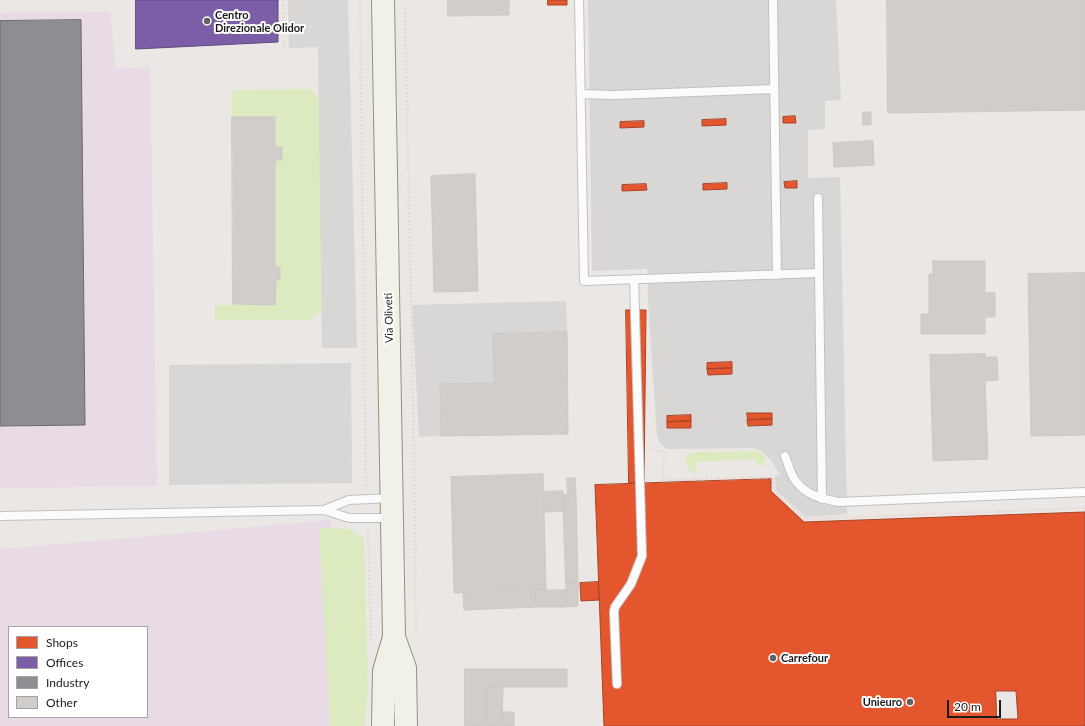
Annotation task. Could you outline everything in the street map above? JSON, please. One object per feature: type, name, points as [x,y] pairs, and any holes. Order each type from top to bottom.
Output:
[{"type":"main road","name":"Via Oliveti","points":[[383,0],[394,636],[384,671],[383,726]]},
{"type":"main road","name":"Via Oliveti","points":[[394,636],[405,668],[406,726]]},
{"type":"lane","points":[[579,0],[584,281],[819,273]]},
{"type":"lane","points":[[773,0],[777,275]]},
{"type":"lane","points":[[581,94],[614,95],[774,89]]},
{"type":"lane","points":[[818,198],[822,499]]},
{"type":"lane","points":[[617,684],[614,612],[615,607],[632,584],[642,556],[634,279]]},
{"type":"lane","points":[[784,456],[795,479],[805,491],[822,499],[839,502],[1085,492]]},
{"type":"lane","points":[[324,510],[348,500],[367,500],[392,508]]},
{"type":"lane","points":[[0,516],[324,510],[349,518],[368,518],[392,508]]},
{"type":"path","points":[[283,0],[284,48],[289,48]]},
{"type":"path","points":[[360,0],[365,483],[367,500]]},
{"type":"path","points":[[405,8],[414,444],[416,644]]},
{"type":"path","points":[[368,518],[371,647]]},
{"type":"shaded area","points":[[288,0],[348,0],[357,348],[322,348],[318,47],[289,48]]},
{"type":"shaded area","points":[[588,0],[836,0],[841,100],[825,101],[825,129],[808,130],[808,178],[840,177],[847,514],[806,517],[776,490],[775,475],[780,475],[771,460],[761,451],[753,448],[667,449],[660,443],[657,436],[647,269],[592,271]]},
{"type":"shaded area","points":[[110,12],[116,69],[150,67],[157,486],[0,488],[0,13]]},
{"type":"shaded area","points":[[566,301],[567,332],[493,334],[494,383],[440,384],[441,436],[419,437],[412,305]]},
{"type":"shaded area","points":[[351,363],[352,483],[169,485],[169,365]]},
{"type":"shaded area","points":[[331,520],[337,726],[0,726],[0,549]]},
{"type":"green space","points":[[310,89],[323,102],[329,306],[309,320],[215,320],[215,305],[275,305],[276,279],[280,279],[280,267],[275,267],[275,160],[282,159],[282,147],[275,147],[275,117],[232,117],[232,90]]},
{"type":"green space","points":[[755,451],[762,453],[765,459],[764,464],[761,466],[758,466],[755,459],[696,462],[696,474],[688,469],[686,464],[687,455],[696,452]]},
{"type":"green space","points":[[319,528],[349,529],[364,538],[368,691],[364,726],[330,726]]},
{"type":"building: Shops","points":[[548,0],[567,0],[567,5],[548,5]]},
{"type":"building: Shops","points":[[795,116],[796,123],[783,123],[783,117]]},
{"type":"building: Shops","points":[[726,119],[726,125],[702,126],[702,120]]},
{"type":"building: Shops","points":[[644,121],[644,127],[620,128],[620,122]]},
{"type":"building: Shops","points":[[797,181],[797,188],[785,188],[784,182]]},
{"type":"building: Shops","points":[[727,183],[727,189],[703,190],[703,184]]},
{"type":"building: Shops","points":[[646,184],[647,190],[622,191],[622,185]]},
{"type":"building: Shops","points":[[626,310],[646,310],[644,483],[629,483]]},
{"type":"building: Shops","points":[[732,362],[732,368],[707,369],[707,363]]},
{"type":"building: Shops","points":[[732,368],[732,374],[708,375],[707,369]]},
{"type":"building: Shops","points":[[747,413],[772,413],[772,419],[748,420]]},
{"type":"building: Shops","points":[[691,415],[691,421],[667,422],[667,416]]},
{"type":"building: Shops","points":[[772,419],[772,425],[748,426],[747,420]]},
{"type":"building: Shops","points":[[691,421],[691,428],[667,428],[667,422]]},
{"type":"building: Shops","points":[[771,479],[771,491],[804,522],[1085,512],[1085,726],[604,726],[595,485]],"holes":[[[996,691],[1016,691],[1018,719],[997,719]]]},
{"type":"building: Shops","points":[[598,582],[599,600],[581,601],[580,583]]},
{"type":"building: Offices","name":"Centro Direzionale Olidor","points":[[136,0],[278,0],[278,42],[136,49]]},
{"type":"building: Industry","points":[[81,20],[85,425],[0,426],[0,21]]},
{"type":"building: Other","points":[[448,0],[509,0],[509,15],[448,16]]},
{"type":"building: Other","points":[[887,0],[1085,0],[1085,110],[888,113]]},
{"type":"building: Other","points":[[863,112],[871,112],[871,125],[863,125]]},
{"type":"building: Other","points":[[232,117],[275,117],[275,147],[282,147],[282,160],[275,160],[275,267],[280,267],[280,280],[276,279],[275,305],[233,304]]},
{"type":"building: Other","points":[[873,141],[874,165],[834,167],[833,143]]},
{"type":"building: Other","points":[[475,174],[478,291],[434,292],[431,176]]},
{"type":"building: Other","points":[[933,261],[985,261],[985,293],[995,293],[995,317],[985,317],[985,334],[921,334],[921,314],[929,314],[929,274],[933,274]]},
{"type":"building: Other","points":[[1085,273],[1085,435],[1031,436],[1028,274]]},
{"type":"building: Other","points":[[567,332],[568,434],[441,436],[440,384],[494,383],[493,334]]},
{"type":"building: Other","points":[[985,354],[985,357],[997,357],[998,380],[985,381],[988,459],[933,461],[930,355]]},
{"type":"building: Other","points":[[543,474],[546,590],[454,593],[451,477]]},
{"type":"building: Other","points":[[567,478],[575,478],[576,495],[568,495]]},
{"type":"building: Other","points":[[563,491],[564,511],[544,512],[544,492]]},
{"type":"building: Other","points":[[563,495],[576,495],[578,582],[566,583]]},
{"type":"building: Other","points":[[578,582],[578,606],[566,607],[566,583]]},
{"type":"building: Other","points":[[566,590],[566,607],[535,607],[535,591]]},
{"type":"building: Other","points":[[535,591],[535,607],[464,610],[463,593]]},
{"type":"building: Other","points":[[465,669],[567,669],[567,687],[486,687],[486,726],[465,726]]},
{"type":"building: Other","points":[[486,687],[503,687],[502,726],[486,726]]},
{"type":"building: Other","points":[[502,712],[514,712],[514,726],[502,726]]},
{"type":"place","name":"Centro Direzionale Olidor","points":[[207,21]]},
{"type":"place","name":"Carrefour","points":[[773,658]]},
{"type":"place","name":"Unieuro","points":[[910,702]]}]
